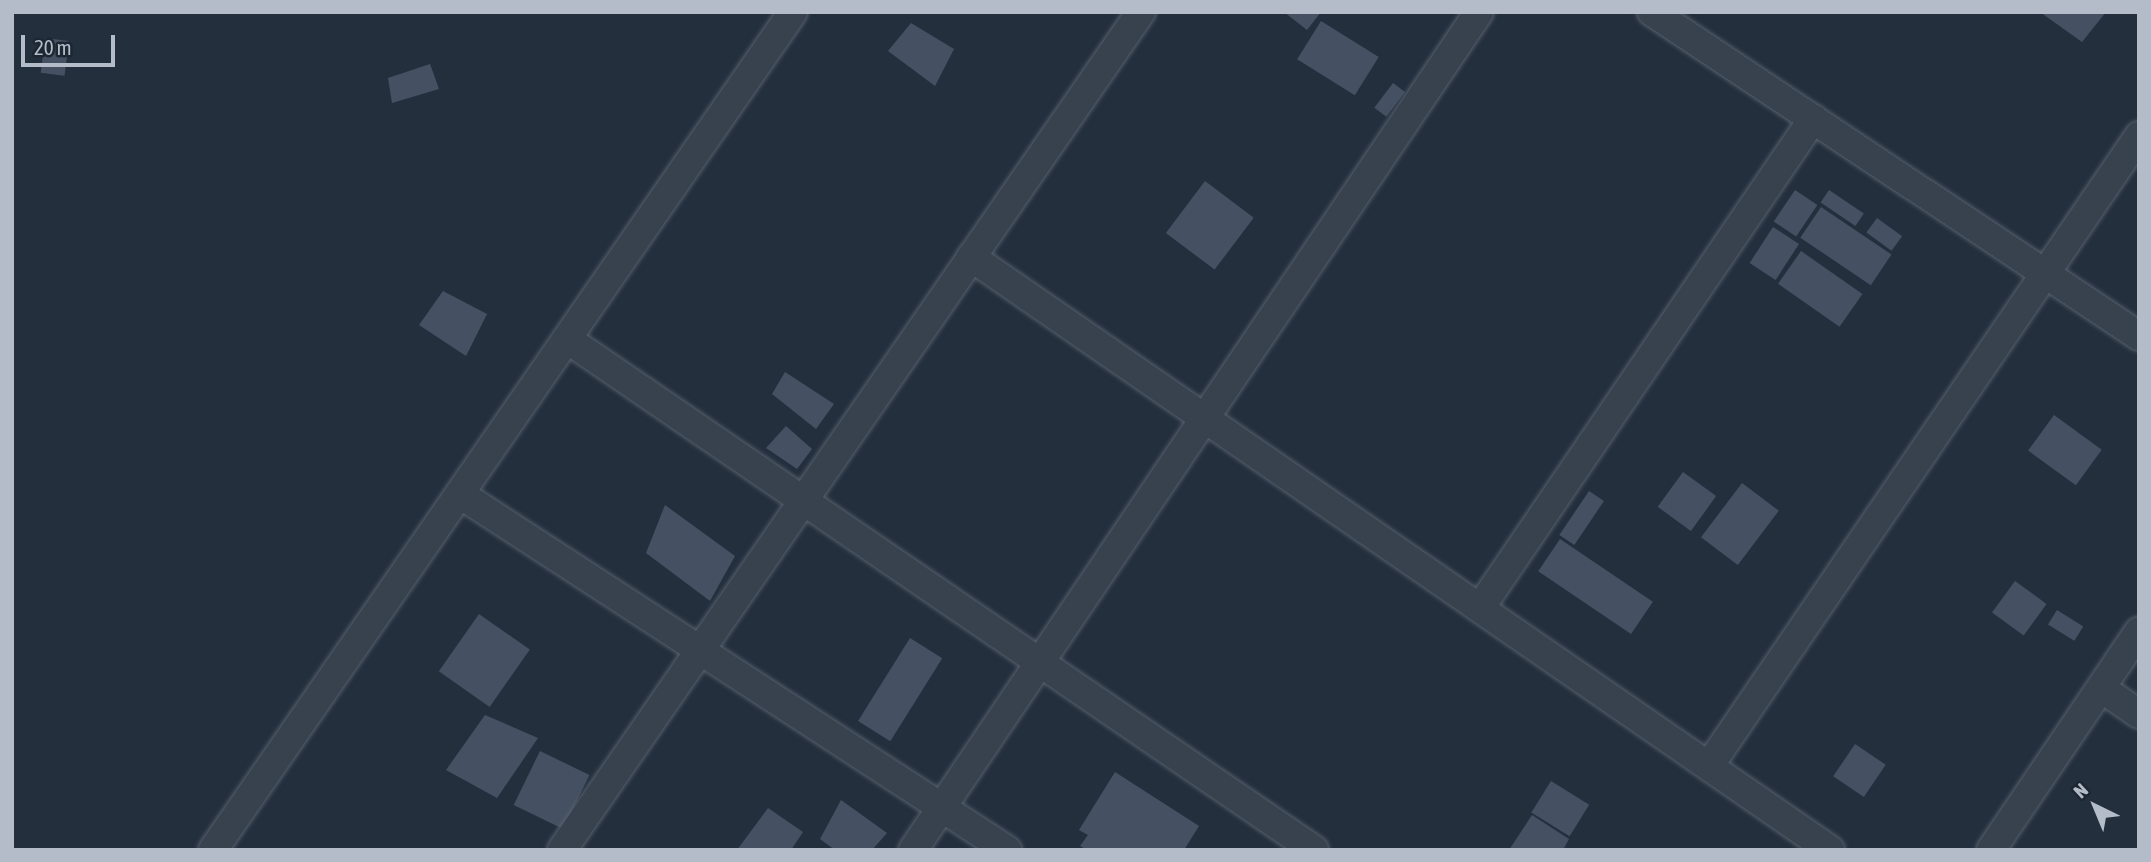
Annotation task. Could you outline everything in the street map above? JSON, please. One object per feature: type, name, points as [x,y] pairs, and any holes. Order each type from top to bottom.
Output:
[{"type":"street","points":[[213,850],[793,12]]},
{"type":"street","points":[[562,850],[1141,12]]},
{"type":"street","points":[[913,850],[1479,12]]},
{"type":"street","points":[[1652,12],[2139,336]]},
{"type":"street","points":[[1480,608],[1813,119]]},
{"type":"street","points":[[1709,766],[2139,136]]},
{"type":"street","points":[[971,257],[1830,850]]},
{"type":"street","points":[[567,339],[1314,850]]},
{"type":"street","points":[[460,494],[702,648],[1007,850]]},
{"type":"street","points":[[1991,850],[2139,631]]},
{"type":"street","points":[[2101,688],[2139,714]]},
{"type":"building","points":[[1284,12],[1321,12],[1307,30]]},
{"type":"building","points":[[2040,12],[2106,12],[2082,42]]},
{"type":"building","points":[[1321,21],[1379,57],[1355,95],[1297,59]]},
{"type":"building","points":[[911,23],[954,49],[935,86],[888,51]]},
{"type":"building","points":[[45,38],[69,41],[65,76],[41,73]]},
{"type":"building","points":[[430,64],[439,89],[392,103],[388,78]]},
{"type":"building","points":[[1393,83],[1405,92],[1386,117],[1374,108]]},
{"type":"building","points":[[1205,181],[1254,218],[1215,270],[1166,233]]},
{"type":"building","points":[[1795,190],[1817,205],[1796,237],[1774,222]]},
{"type":"building","points":[[1829,190],[1864,213],[1855,226],[1821,202]]},
{"type":"building","points":[[1821,207],[1891,255],[1871,285],[1800,238]]},
{"type":"building","points":[[1877,218],[1902,236],[1891,251],[1866,233]]},
{"type":"building","points":[[1773,227],[1799,244],[1776,280],[1750,263]]},
{"type":"building","points":[[1801,251],[1862,294],[1839,327],[1778,284]]},
{"type":"building","points":[[443,291],[487,314],[466,356],[419,325]]},
{"type":"building","points":[[785,372],[834,404],[816,429],[772,394]]},
{"type":"building","points":[[2054,415],[2102,450],[2076,485],[2028,451]]},
{"type":"building","points":[[786,426],[812,449],[797,469],[766,448]]},
{"type":"building","points":[[1683,472],[1716,496],[1691,531],[1658,507]]},
{"type":"building","points":[[1742,483],[1779,511],[1738,565],[1701,537]]},
{"type":"building","points":[[1589,491],[1604,501],[1574,545],[1559,535]]},
{"type":"building","points":[[665,505],[735,556],[710,601],[646,553]]},
{"type":"building","points":[[1560,539],[1653,602],[1631,634],[1538,571]]},
{"type":"building","points":[[2015,581],[2047,604],[2024,635],[1992,613]]},
{"type":"building","points":[[2057,610],[2083,626],[2074,641],[2048,624]]},
{"type":"building","points":[[479,614],[530,650],[490,707],[439,671]]},
{"type":"building","points":[[910,638],[942,658],[890,741],[858,721]]},
{"type":"building","points":[[485,715],[538,738],[497,798],[446,770]]},
{"type":"building","points":[[1855,744],[1886,765],[1864,797],[1833,776]]},
{"type":"building","points":[[540,751],[589,775],[563,829],[514,805]]},
{"type":"building","points":[[1115,772],[1199,826],[1184,850],[1087,850],[1080,846],[1088,835],[1079,830]]},
{"type":"building","points":[[1551,781],[1589,805],[1570,836],[1531,812]]},
{"type":"building","points":[[841,800],[887,833],[872,850],[835,850],[820,839]]},
{"type":"building","points":[[768,808],[803,832],[791,850],[737,850]]},
{"type":"building","points":[[1532,815],[1569,839],[1563,850],[1509,850]]}]
